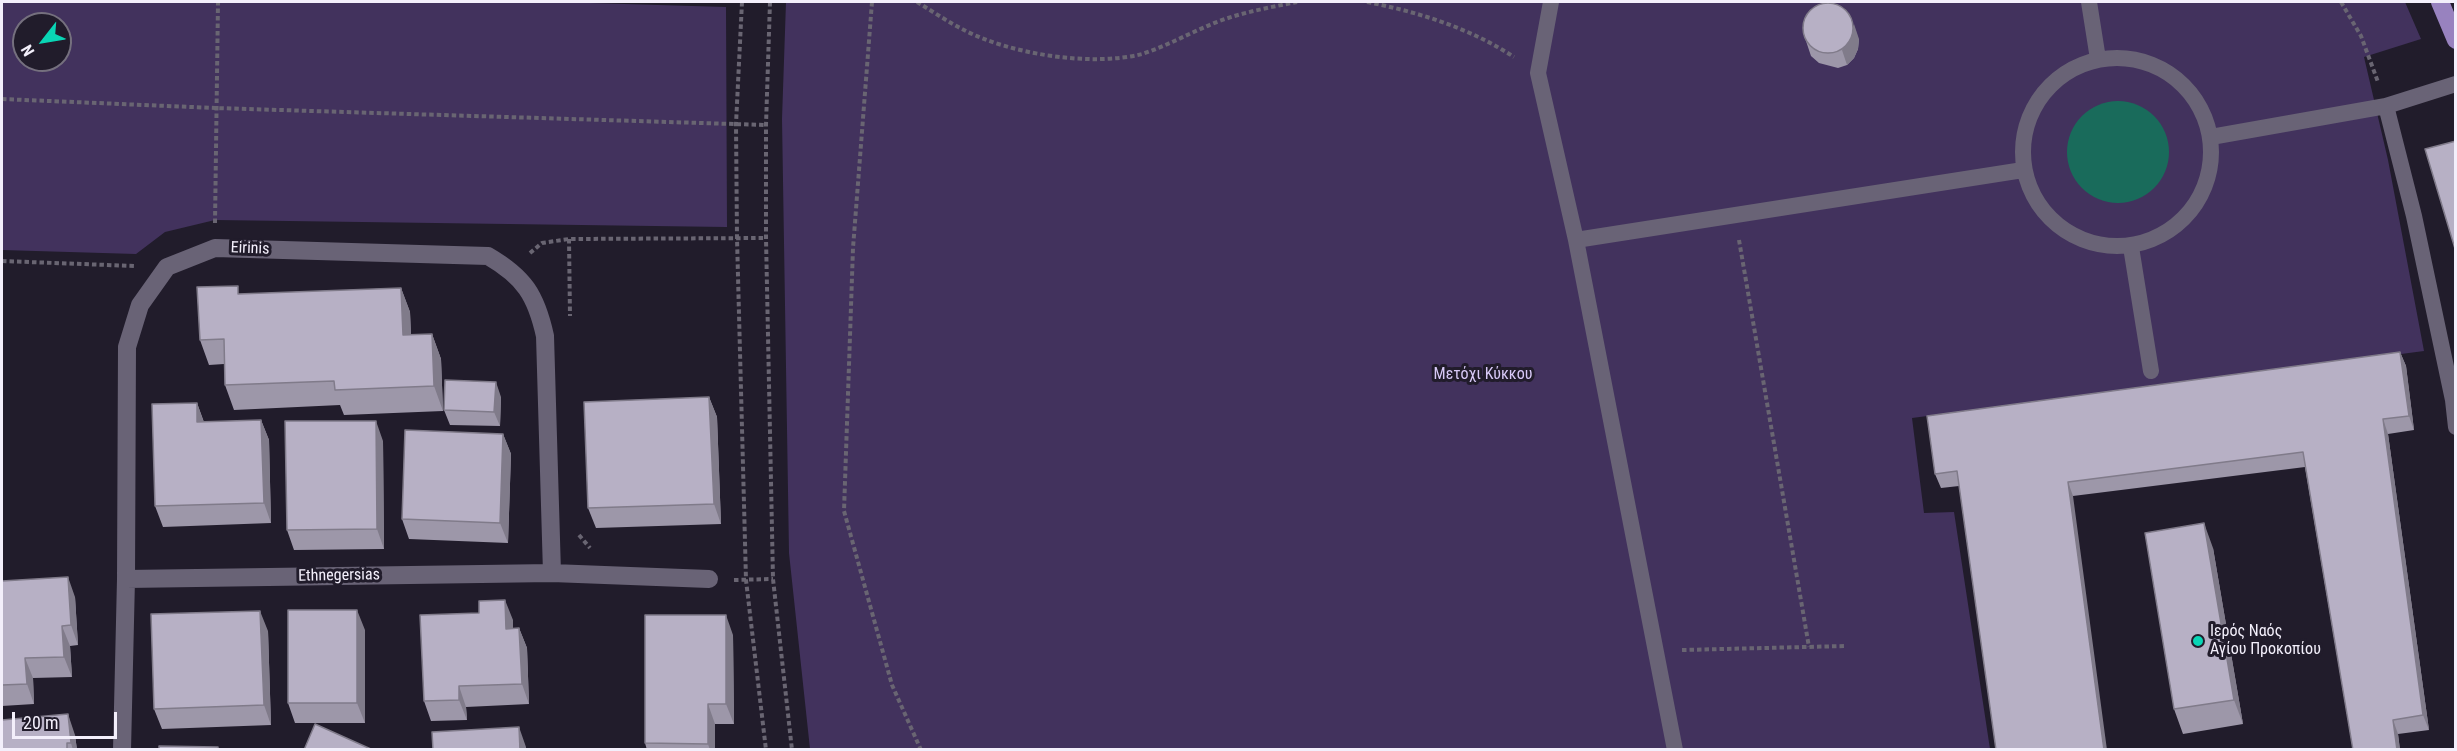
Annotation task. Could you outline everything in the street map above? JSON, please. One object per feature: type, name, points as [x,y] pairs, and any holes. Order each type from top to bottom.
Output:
[{"type":"main road","points":[[2440,2],[2456,40]]},
{"type":"street","name":"Eirinis","points":[[167,267],[215,248],[488,256],[511,269],[528,288],[540,311],[545,336],[552,573]]},
{"type":"street","points":[[122,750],[126,579],[127,347],[140,304],[167,267]]},
{"type":"street","name":"Ethnegersias","points":[[126,579],[552,573],[709,579]]},
{"type":"lane","points":[[1551,2],[1538,73],[1576,240],[1675,750]]},
{"type":"lane","points":[[2089,2],[2098,59]]},
{"type":"lane","points":[[2138,58],[2172,74],[2198,101],[2211,137],[2210,174],[2194,209],[2166,234],[2131,247],[2095,245],[2063,230],[2038,204],[2023,170],[2023,133],[2038,98],[2065,72],[2098,59],[2138,58]]},
{"type":"lane","points":[[2211,137],[2386,106],[2456,84]]},
{"type":"lane","points":[[2386,106],[2414,216],[2453,400],[2456,427]]},
{"type":"lane","points":[[1576,240],[2023,170]]},
{"type":"lane","points":[[2131,247],[2151,371]]},
{"type":"path","points":[[215,248],[218,2]]},
{"type":"path","points":[[742,2],[736,124],[746,580],[766,750]]},
{"type":"path","points":[[770,2],[766,125],[766,238],[773,579],[792,750]]},
{"type":"path","points":[[872,2],[854,248],[844,511],[892,686],[921,750]]},
{"type":"path","points":[[917,2],[964,30],[997,43],[1065,56],[1108,60],[1141,54],[1173,43],[1206,26],[1297,2]]},
{"type":"path","points":[[1367,2],[1400,8],[1490,41],[1538,73]]},
{"type":"path","points":[[2341,2],[2361,36],[2386,106]]},
{"type":"path","points":[[2,99],[766,125]]},
{"type":"path","points":[[1735,215],[1809,647]]},
{"type":"path","points":[[511,269],[542,243],[569,239],[766,238]]},
{"type":"path","points":[[569,239],[570,321]]},
{"type":"path","points":[[2,261],[167,267]]},
{"type":"path","points":[[576,529],[592,550]]},
{"type":"path","points":[[746,580],[773,579]]},
{"type":"path","points":[[1656,651],[1846,646]]},
{"type":"green space","points":[[2,2],[557,2],[726,7],[727,227],[215,220],[165,232],[136,254],[2,250]]},
{"type":"green space","name":"Μετόχι Κύκκου","points":[[786,2],[2405,2],[2421,39],[2364,57],[2388,160],[2424,351],[1912,418],[1924,513],[1954,512],[1990,749],[810,749],[789,553],[782,119]]},
{"type":"shaded area","points":[[2118,101],[2137,105],[2154,116],[2165,133],[2169,152],[2165,171],[2154,188],[2137,199],[2118,203],[2099,199],[2082,188],[2071,171],[2067,152],[2071,133],[2082,116],[2099,105]]},
{"type":"building","points":[[1823,3],[1833,3],[1846,10],[1853,23],[1853,33],[1846,46],[1833,53],[1823,53],[1814,49],[1807,42],[1803,33],[1803,23],[1807,14],[1814,7]]},
{"type":"building","points":[[2456,141],[2456,252],[2425,149]]},
{"type":"building","points":[[238,286],[238,294],[401,288],[403,335],[432,334],[434,386],[335,390],[334,381],[225,385],[224,339],[200,340],[197,287]]},
{"type":"building","points":[[2400,352],[2409,416],[2383,419],[2423,715],[2393,720],[2397,750],[2353,750],[2303,452],[2068,482],[2104,750],[1996,750],[1957,471],[1935,474],[1927,416]]},
{"type":"building","points":[[445,380],[496,382],[494,412],[444,410]]},
{"type":"building","points":[[709,397],[714,504],[588,508],[584,402]]},
{"type":"building","points":[[197,403],[197,422],[261,420],[264,503],[155,506],[152,404]]},
{"type":"building","points":[[285,421],[376,421],[377,529],[287,530]]},
{"type":"building","points":[[405,430],[503,434],[500,523],[402,519]]},
{"type":"building","name":"Ιερός Ναός Αγίου Προκοπίου","points":[[2204,523],[2234,700],[2174,709],[2145,533]]},
{"type":"building","points":[[68,577],[71,625],[62,626],[64,657],[25,658],[27,684],[2,685],[2,581]]},
{"type":"building","points":[[505,600],[506,629],[519,628],[522,684],[459,686],[459,700],[424,701],[420,615],[479,613],[479,601]]},
{"type":"building","points":[[288,610],[357,610],[357,703],[288,703]]},
{"type":"building","points":[[260,611],[264,705],[154,709],[151,614]]},
{"type":"building","points":[[645,615],[726,615],[726,704],[708,704],[708,744],[645,743]]},
{"type":"building","points":[[68,714],[71,743],[67,743],[67,750],[2,750],[2,720]]},
{"type":"building","points":[[315,724],[373,750],[304,750]]},
{"type":"building","points":[[519,727],[520,750],[433,750],[432,732]]},
{"type":"building","points":[[159,746],[218,747],[218,750],[159,750]]},
{"type":"place","name":"Ιερός Ναός Αγίου Προκοπίου","points":[[2198,641]]}]
